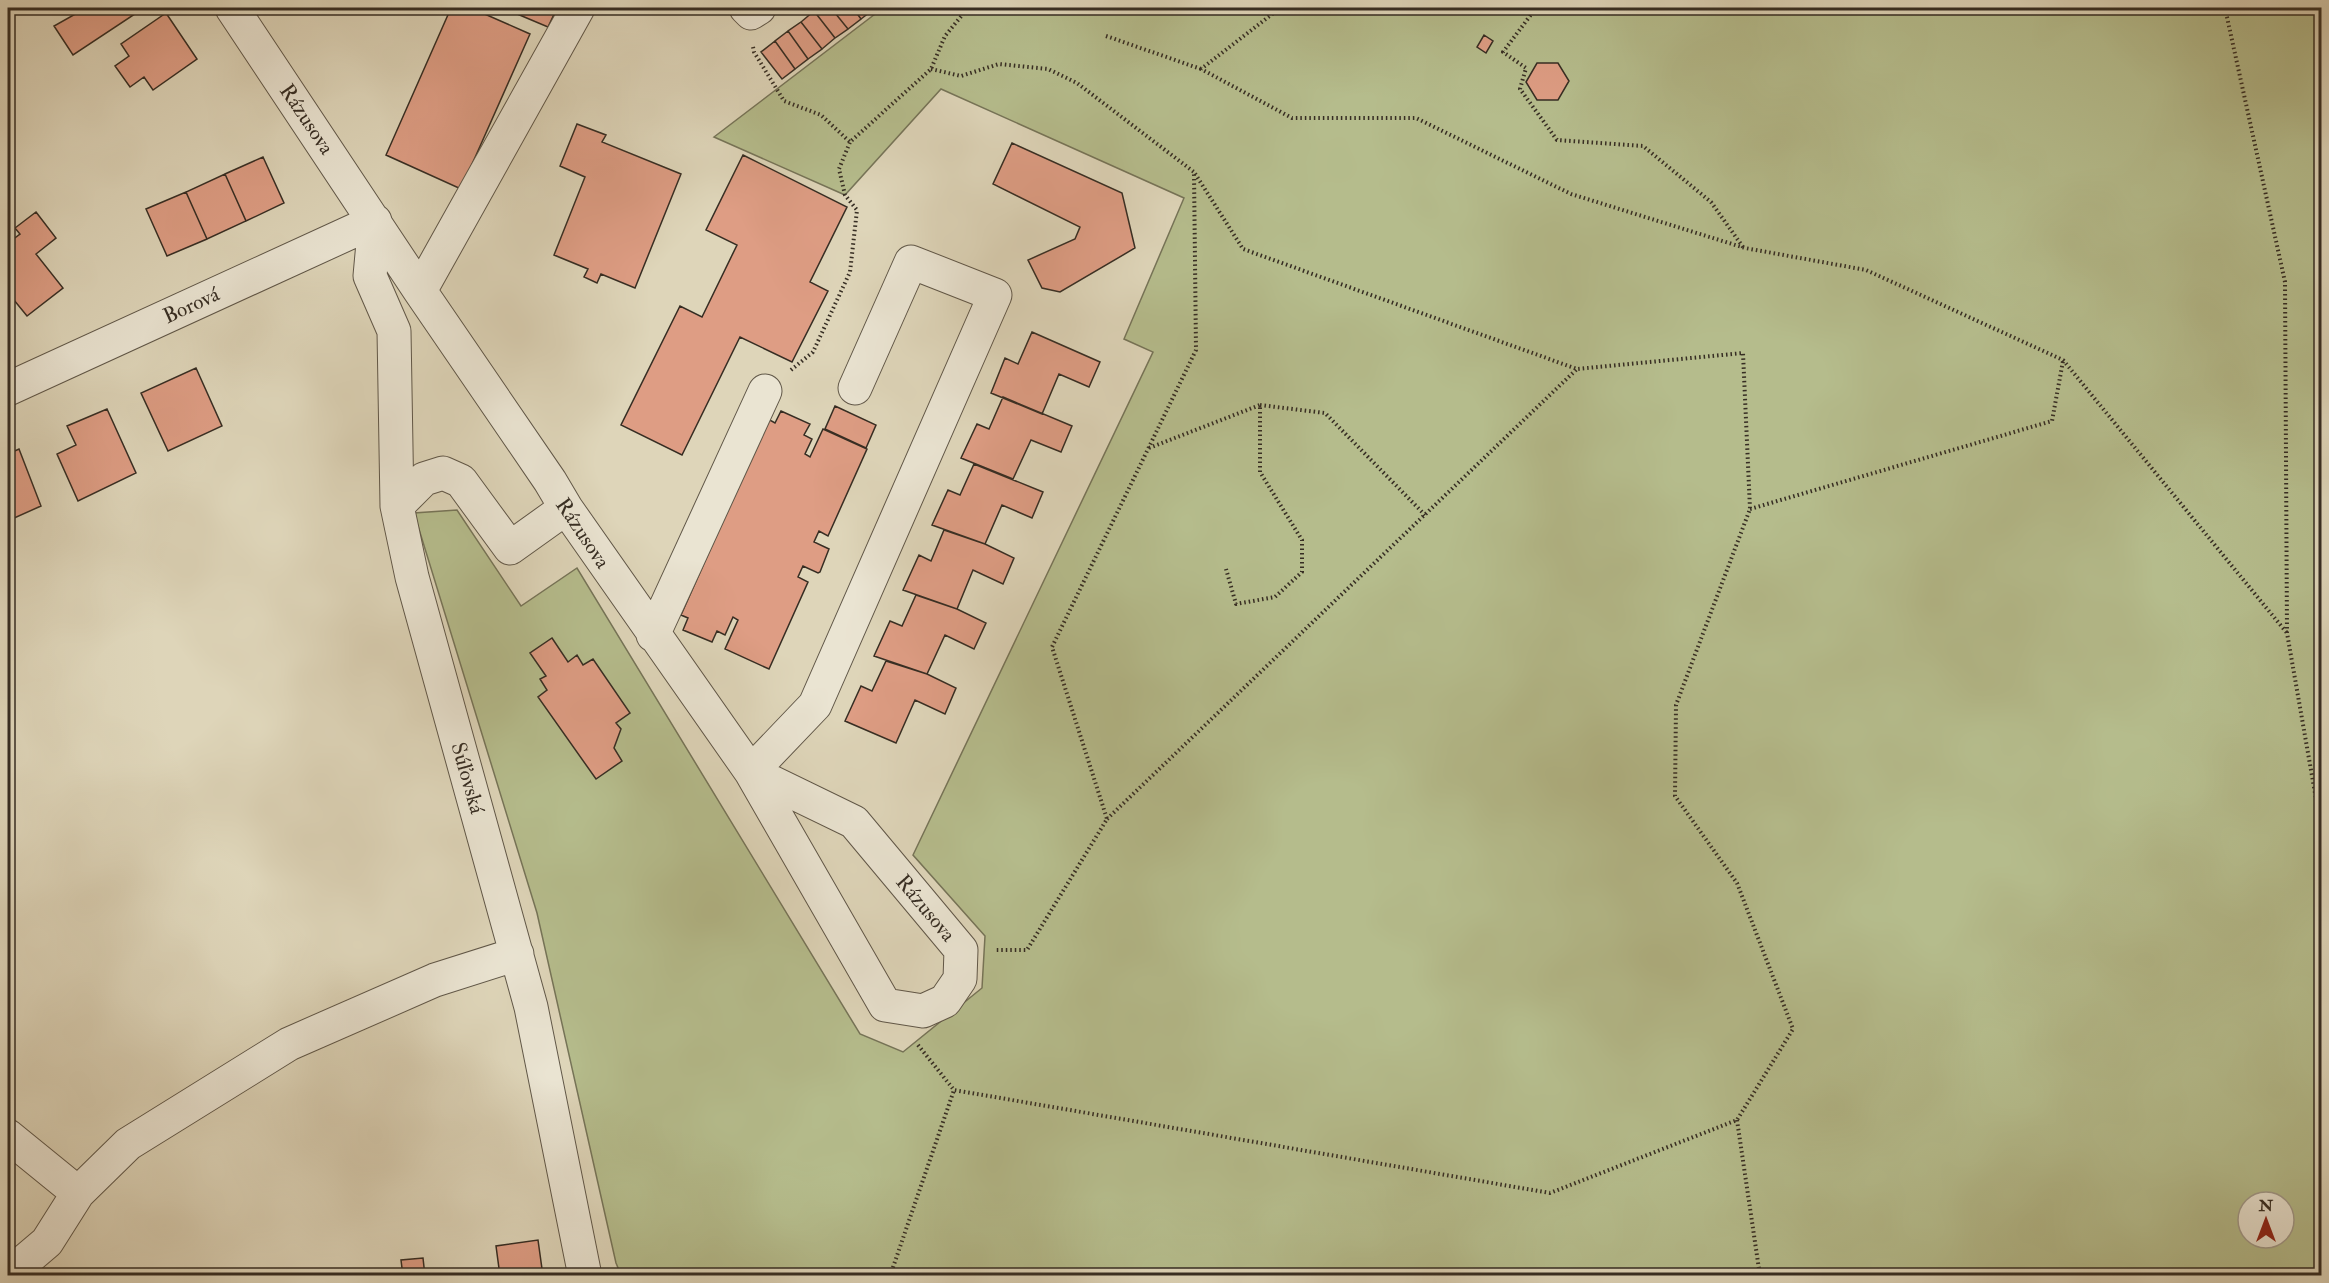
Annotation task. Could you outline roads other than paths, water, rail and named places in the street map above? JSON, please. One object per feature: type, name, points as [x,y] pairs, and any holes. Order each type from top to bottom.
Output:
[{"type":"street","name":"Rázusova","points":[[232,8],[566,508],[751,772],[885,1005],[923,1011],[945,1001],[960,979],[961,950],[854,822],[751,772]]},
{"type":"street","points":[[420,291],[578,8]]},
{"type":"street","name":"Borová","points":[[8,389],[375,221]]},
{"type":"street","name":"Súľovská","points":[[375,221],[370,276],[394,331],[397,506],[412,577],[531,1007],[585,1275]]},
{"type":"street","points":[[751,772],[815,705],[995,296],[911,262],[855,388]]},
{"type":"street","points":[[653,635],[765,391]]},
{"type":"street","points":[[397,506],[424,479],[443,473],[460,481],[510,548],[566,508]]},
{"type":"street","points":[[8,1271],[14,1270],[47,1242],[78,1193],[128,1144],[290,1044],[435,980],[517,954]]},
{"type":"street","points":[[8,1136],[78,1193]]}]
